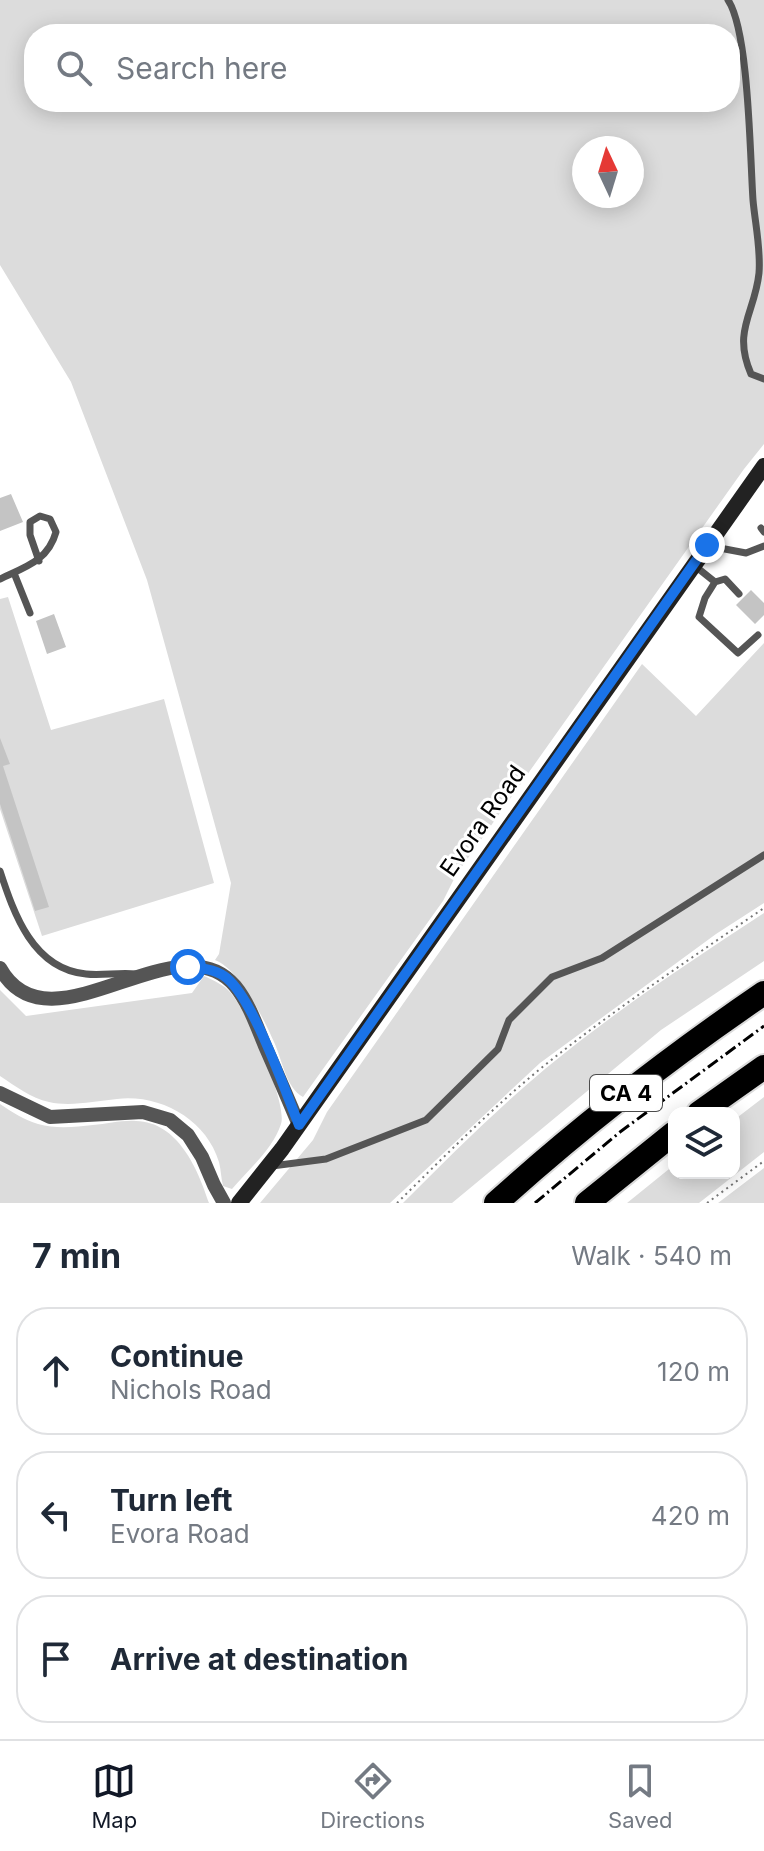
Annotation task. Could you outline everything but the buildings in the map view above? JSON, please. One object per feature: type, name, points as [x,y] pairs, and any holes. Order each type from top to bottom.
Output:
[{"type":"highway","name":"CA 4","points":[[496,1203],[578,1131],[764,993]]},
{"type":"highway","points":[[707,1107],[764,1067]]},
{"type":"highway","name":"CA 4","points":[[587,1203],[668,1138]]},
{"type":"street","name":"Evora Road","points":[[239,1203],[270,1166],[764,466]]},
{"type":"street","points":[[0,968],[10,985],[26,994],[43,998],[65,998],[171,968],[205,968],[223,975],[235,986],[255,1022],[299,1125]]},
{"type":"street","points":[[0,1093],[50,1117],[143,1112],[170,1120],[188,1135],[224,1203]]},
{"type":"lane","points":[[728,0],[737,24]]},
{"type":"lane","points":[[740,38],[759,273],[743,336],[744,356],[751,374],[764,379]]},
{"type":"lane","points":[[0,579],[39,561],[52,546],[56,532],[50,519],[40,516],[30,522],[30,535],[39,561]]},
{"type":"lane","points":[[707,545],[746,553],[764,546]]},
{"type":"lane","points":[[694,565],[715,582]]},
{"type":"lane","points":[[14,573],[30,613]]},
{"type":"lane","points":[[739,594],[725,579],[715,582],[705,598],[699,617],[738,653],[758,635]]},
{"type":"lane","points":[[270,1166],[326,1159],[426,1120],[498,1049],[509,1020],[552,977],[602,958],[764,855]]},
{"type":"lane","points":[[0,871],[11,905],[36,949],[48,961],[84,974],[122,972],[146,975]]},
{"type":"path","points":[[397,1203],[496,1107],[543,1067],[644,991],[764,908]]},
{"type":"path","points":[[707,1203],[764,1161]]},
{"type":"shaded area","points":[[0,0],[764,0],[764,444],[456,875],[443,901],[303,1097],[288,1080],[270,1032],[250,996],[233,973],[215,960],[219,954],[231,883],[147,580],[71,382],[0,265]]},
{"type":"shaded area","points":[[8,597],[51,730],[164,699],[214,883],[42,936],[0,809],[0,599]]},
{"type":"shaded area","points":[[764,643],[764,903],[716,934],[540,1063],[390,1203],[260,1203],[313,1140],[327,1112],[642,664],[696,716]]},
{"type":"shaded area","points":[[764,913],[764,961],[661,1030],[452,1203],[403,1203],[490,1118],[571,1048],[652,988]]},
{"type":"shaded area","points":[[204,976],[228,989],[246,1017],[272,1078],[281,1113],[281,1124],[272,1142],[232,1189],[223,1186],[219,1162],[204,1133],[179,1112],[165,1105],[133,1099],[74,1104],[49,1102],[30,1095],[0,1076],[0,990],[26,1016],[192,993]]},
{"type":"shaded area","points":[[764,1097],[764,1152],[740,1171],[740,1115]]},
{"type":"shaded area","points":[[0,1104],[23,1118],[45,1126],[72,1127],[136,1121],[164,1129],[175,1138],[192,1162],[209,1203],[0,1203]]},
{"type":"shaded area","points":[[764,1168],[764,1203],[718,1203]]},
{"type":"shaded area","points":[[668,1170],[668,1179],[730,1179],[699,1203],[627,1203]]},
{"type":"railway","points":[[535,1203],[620,1132],[764,1026]]},
{"type":"route","points":[[188,967],[205,968],[223,975],[235,986],[255,1022],[299,1125],[707,545]]}]
